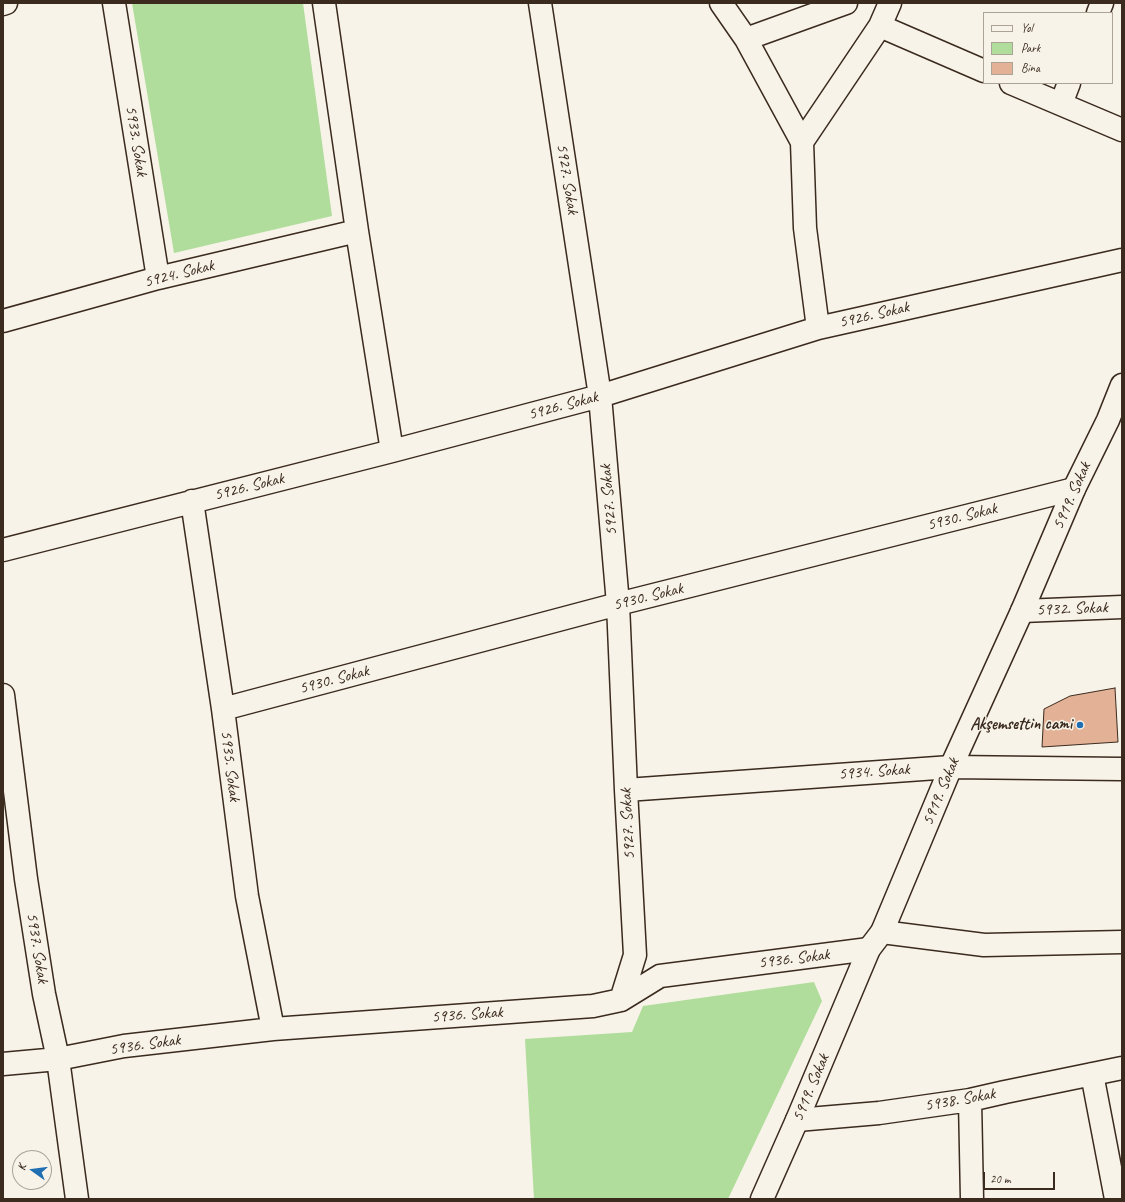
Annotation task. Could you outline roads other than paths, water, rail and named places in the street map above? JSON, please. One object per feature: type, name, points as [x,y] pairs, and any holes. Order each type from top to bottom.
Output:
[{"type":"street","name":"5933. Sokak","points":[[114,3],[158,278]]},
{"type":"street","points":[[324,3],[357,231],[392,451]]},
{"type":"street","name":"5927. Sokak","points":[[540,3],[600,396],[618,604],[626,790],[636,955],[621,1000]]},
{"type":"street","points":[[721,3],[746,39],[802,142],[805,228],[818,328]]},
{"type":"street","points":[[746,39],[846,3]]},
{"type":"street","points":[[802,142],[880,26],[890,3]]},
{"type":"street","points":[[880,26],[983,71]]},
{"type":"street","points":[[1013,84],[1122,130]]},
{"type":"street","points":[[1061,104],[1069,84]]},
{"type":"street","name":"5924. Sokak","points":[[3,322],[158,278],[357,231]]},
{"type":"street","name":"5926. Sokak","points":[[3,550],[392,451],[600,396],[818,328],[1122,260]]},
{"type":"street","name":"5919. Sokak","points":[[762,1199],[951,767],[1022,611],[1074,489],[1115,420],[1122,385]]},
{"type":"street","name":"5930. Sokak","points":[[223,709],[618,604],[1074,489]]},
{"type":"street","name":"5935. Sokak","points":[[192,501],[223,709],[247,896],[273,1029]]},
{"type":"street","name":"5932. Sokak","points":[[1022,611],[1122,607]]},
{"type":"street","name":"5937. Sokak","points":[[3,695],[26,880],[44,994],[58,1059],[77,1199]]},
{"type":"street","name":"5934. Sokak","points":[[626,790],[951,767],[1122,769]]},
{"type":"street","name":"5936. Sokak","points":[[3,1064],[58,1059],[124,1046],[273,1029],[593,1006],[621,1000],[660,976],[876,940],[984,945],[1122,942]]},
{"type":"street","name":"5938. Sokak","points":[[797,1120],[879,1113],[970,1100],[1122,1068]]},
{"type":"street","points":[[1092,1074],[1116,1199]]},
{"type":"street","points":[[970,1100],[972,1199]]},
{"type":"place","name":"Akşemsettin cami","points":[[1080,725]]}]
